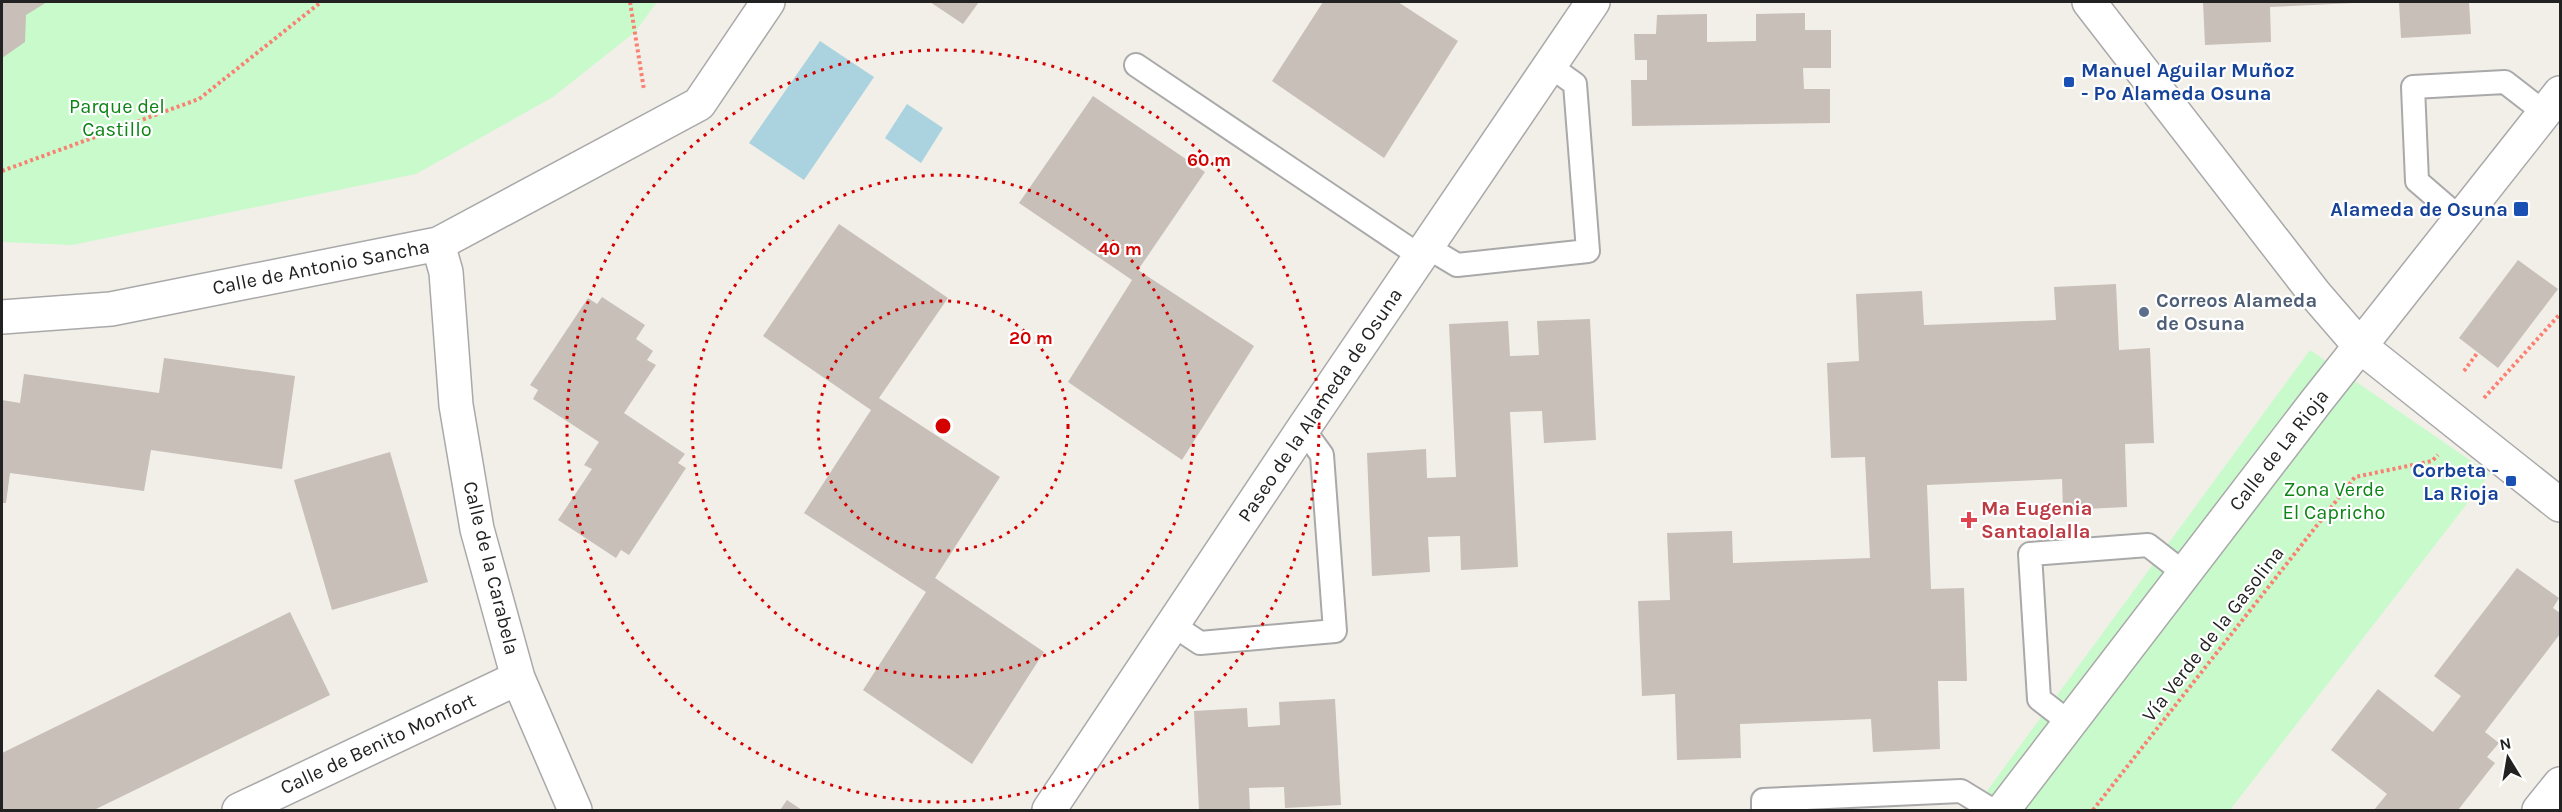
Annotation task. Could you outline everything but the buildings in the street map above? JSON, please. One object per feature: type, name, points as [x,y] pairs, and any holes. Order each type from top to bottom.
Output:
[{"type":"street","name":"Calle de Antonio Sancha","points":[[2,317],[111,309],[438,244],[699,104],[768,2]]},
{"type":"street","name":"Paseo de la Alameda de Osuna","points":[[1049,810],[1303,429],[1593,2]]},
{"type":"street","points":[[2089,2],[2314,294],[2360,346],[2560,505]]},
{"type":"street","name":"Calle de La Rioja","points":[[2003,810],[2360,346],[2553,103]]},
{"type":"street","name":"Calle de la Carabela","points":[[438,244],[446,273],[456,405],[477,529],[518,678],[575,810]]},
{"type":"street","name":"Calle de Benito Monfort","points":[[239,810],[518,678]]},
{"type":"street","points":[[2540,810],[2560,784]]},
{"type":"lane","points":[[1136,65],[1424,252],[1457,265],[1588,251],[1575,84],[1550,66]]},
{"type":"lane","points":[[2461,219],[2417,181],[2413,87],[2505,82],[2553,103]]},
{"type":"lane","points":[[1173,625],[1200,643],[1335,631],[1322,454],[1303,429]]},
{"type":"lane","points":[[2070,723],[2038,699],[2030,554],[2148,545],[2184,573]]},
{"type":"lane","points":[[1763,810],[1763,800],[1961,791],[1992,810]]},
{"type":"path","points":[[2,171],[199,99],[321,2]]},
{"type":"path","points":[[630,2],[650,131]]},
{"type":"path","points":[[2482,400],[2560,314]]},
{"type":"path","points":[[2464,372],[2478,352]]},
{"type":"path","name":"Vía Verde de la Gasolina","points":[[2093,810],[2355,477],[2432,461],[2442,449]]},
{"type":"green space","name":"Parque del Castillo","points":[[2,2],[657,2],[635,32],[553,97],[416,174],[72,245],[2,242]]},
{"type":"green space","name":"Zona Verde El Capricho","points":[[2310,350],[2490,474],[2230,810],[1973,810]]},
{"type":"water","points":[[820,41],[874,77],[804,180],[749,143]]},
{"type":"water","points":[[907,104],[943,128],[921,163],[885,138]]},
{"type":"place","name":"Manuel Aguilar Muñoz - Pº Alameda Osuna","points":[[2069,82]]},
{"type":"place","name":"Alameda de Osuna","points":[[2521,209]]},
{"type":"place","name":"Correos Alameda de Osuna","points":[[2144,312]]},
{"type":"place","name":"Corbeta - La Rioja","points":[[2511,481]]},
{"type":"place","name":"Mª Eugenia Santaolalla","points":[[1969,520]]}]
